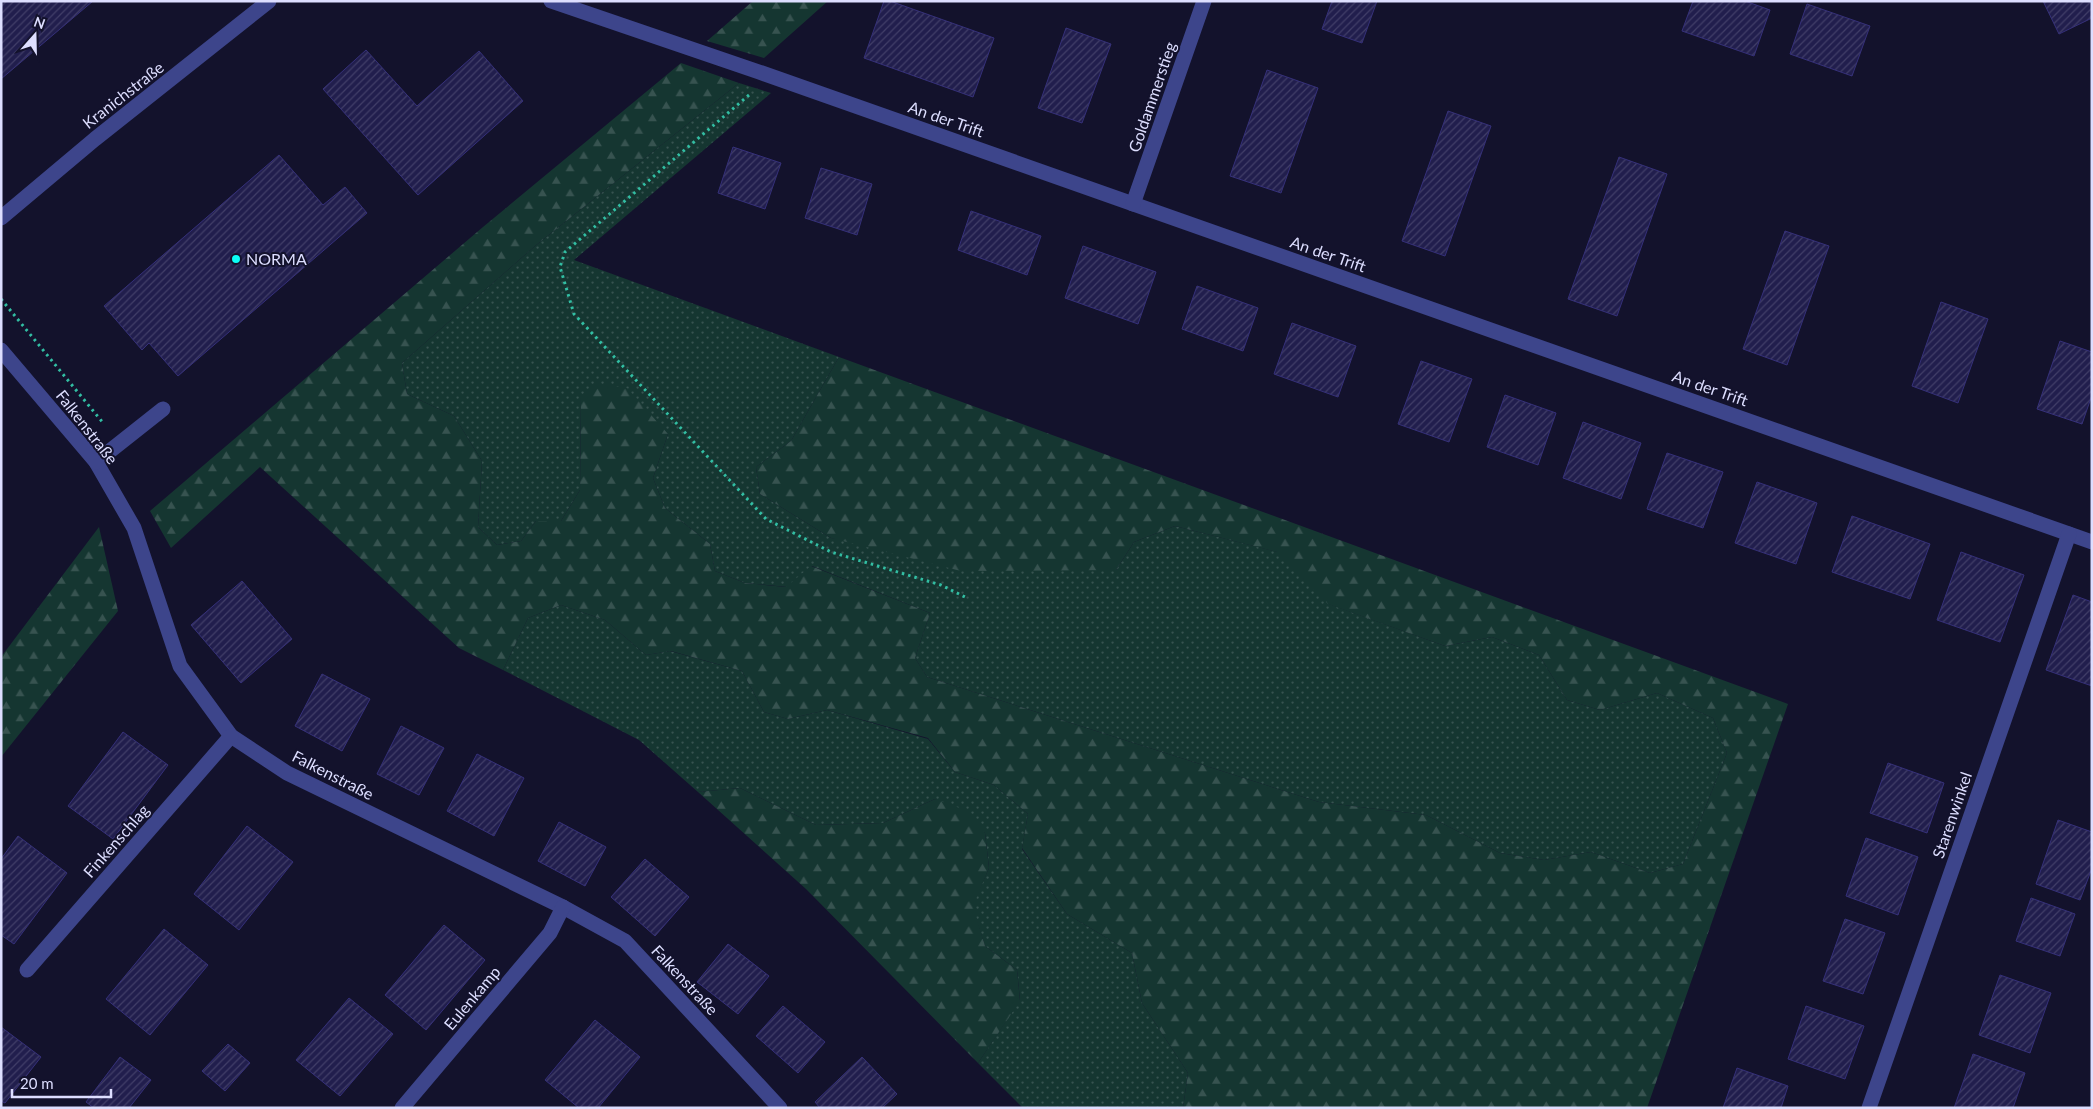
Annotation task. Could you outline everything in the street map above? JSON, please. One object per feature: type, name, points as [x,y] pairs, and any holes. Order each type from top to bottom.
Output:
[{"type":"street","name":"Kranichstraße","points":[[1,218],[95,139],[269,1]]},
{"type":"street","name":"An der Trift","points":[[551,1],[759,72],[2092,542]]},
{"type":"street","name":"Goldammerstieg","points":[[1133,204],[1204,1]]},
{"type":"street","name":"Falkenstraße","points":[[1,350],[96,462],[134,528],[180,666],[231,736],[287,773],[563,907],[625,941],[780,1108]]},
{"type":"street","points":[[96,462],[163,409]]},
{"type":"street","name":"Starenwinkel","points":[[1869,1108],[2069,534]]},
{"type":"street","name":"Finkenschlag","points":[[28,970],[231,736]]},
{"type":"street","name":"Eulenkamp","points":[[402,1108],[550,933],[563,907]]},
{"type":"path","points":[[759,72],[749,94],[565,252],[560,267],[574,314],[766,519],[831,552],[940,585],[964,597]]},
{"type":"path","points":[[1,299],[119,443]]},
{"type":"green space","points":[[753,1],[828,1],[764,58],[707,41]]},
{"type":"green space","points":[[681,63],[739,83],[535,246],[402,363],[407,394],[454,416],[482,461],[478,527],[497,545],[521,541],[536,521],[561,521],[580,490],[581,396],[594,384],[627,388],[668,434],[653,478],[665,508],[710,544],[715,571],[745,583],[786,587],[811,566],[930,613],[915,658],[927,677],[1319,802],[1426,815],[1500,853],[1544,860],[1591,852],[1650,873],[1683,864],[1727,753],[1713,718],[1657,693],[1600,710],[1567,700],[1539,655],[1492,637],[1445,646],[1328,604],[1277,552],[1175,526],[1134,542],[1116,570],[961,571],[831,538],[760,494],[756,467],[791,441],[839,357],[1788,704],[1647,1108],[1183,1108],[1188,1073],[1142,1003],[1132,953],[1067,914],[1022,848],[1028,814],[994,785],[955,772],[928,738],[827,710],[788,719],[764,712],[742,671],[671,651],[646,655],[605,620],[561,605],[528,618],[503,670],[459,648],[260,467],[171,548],[150,511],[483,227]]},
{"type":"green space","points":[[739,83],[771,93],[574,260],[839,357],[791,441],[756,467],[760,494],[831,538],[1116,570],[1134,542],[1175,526],[1278,552],[1329,604],[1445,646],[1492,637],[1539,655],[1567,700],[1600,710],[1657,693],[1713,718],[1727,753],[1683,864],[1650,873],[1591,852],[1544,860],[1500,853],[1426,815],[1319,802],[927,677],[915,658],[930,613],[812,566],[787,587],[745,583],[715,571],[710,544],[665,508],[653,478],[668,434],[581,396],[580,490],[561,521],[536,521],[521,541],[497,545],[478,527],[482,461],[454,416],[407,394],[402,363],[535,246]]},
{"type":"green space","points":[[99,527],[118,611],[1,757],[1,657]]},
{"type":"green space","points":[[561,605],[605,620],[646,655],[670,651],[742,671],[764,712],[788,719],[827,710],[928,739],[955,772],[994,785],[1028,814],[1022,849],[1067,914],[1132,953],[1142,1003],[1188,1073],[1183,1108],[1023,1108],[978,1063],[1020,1000],[1017,970],[985,946],[972,906],[989,868],[985,833],[935,799],[883,823],[816,825],[740,788],[698,792],[639,740],[503,670],[528,618]]},
{"type":"green space","points":[[740,788],[816,825],[883,823],[935,799],[965,810],[985,833],[989,868],[973,906],[985,946],[1017,970],[1020,1001],[978,1063],[806,889],[698,792]]},
{"type":"building","points":[[1,1],[93,1],[1,79]]},
{"type":"building","points":[[884,1],[890,1],[994,38],[973,97],[864,58]]},
{"type":"building","points":[[1332,1],[1377,1],[1362,43],[1322,29]]},
{"type":"building","points":[[1693,1],[1745,1],[1770,10],[1754,56],[1682,31]]},
{"type":"building","points":[[2043,1],[2092,1],[2092,18],[2059,34]]},
{"type":"building","points":[[1807,4],[1870,26],[1852,76],[1790,54]]},
{"type":"building","points":[[1066,28],[1111,44],[1082,123],[1038,108]]},
{"type":"building","points":[[366,50],[417,106],[479,51],[523,101],[418,195],[323,89]]},
{"type":"building","points":[[1267,70],[1318,88],[1281,193],[1230,176]]},
{"type":"building","points":[[1448,111],[1491,126],[1445,256],[1402,241]]},
{"type":"building","points":[[733,147],[781,163],[765,209],[718,193]]},
{"type":"building","name":"NORMA","points":[[279,155],[323,205],[345,187],[367,213],[178,376],[149,343],[142,350],[104,306]]},
{"type":"building","points":[[1619,157],[1667,174],[1617,316],[1568,299]]},
{"type":"building","points":[[821,168],[872,184],[857,235],[805,218]]},
{"type":"building","points":[[971,211],[1041,236],[1027,275],[958,250]]},
{"type":"building","points":[[1785,231],[1829,246],[1787,365],[1743,349]]},
{"type":"building","points":[[1083,246],[1156,272],[1138,324],[1065,298]]},
{"type":"building","points":[[1197,286],[1258,308],[1243,351],[1182,329]]},
{"type":"building","points":[[1941,302],[1988,319],[1958,403],[1912,386]]},
{"type":"building","points":[[1292,323],[1356,346],[1338,397],[1274,374]]},
{"type":"building","points":[[2060,341],[2092,352],[2092,395],[2082,424],[2037,409]]},
{"type":"building","points":[[1421,361],[1472,379],[1449,442],[1398,424]]},
{"type":"building","points":[[1505,395],[1556,413],[1538,465],[1487,447]]},
{"type":"building","points":[[1583,422],[1641,443],[1621,499],[1563,478]]},
{"type":"building","points":[[1667,453],[1723,472],[1703,528],[1647,509]]},
{"type":"building","points":[[1757,482],[1817,503],[1796,564],[1735,543]]},
{"type":"building","points":[[1852,516],[1930,544],[1910,599],[1832,572]]},
{"type":"building","points":[[1961,552],[2024,575],[2000,642],[1937,620]]},
{"type":"building","points":[[242,581],[292,639],[241,683],[191,625]]},
{"type":"building","points":[[2073,595],[2092,602],[2092,686],[2046,670]]},
{"type":"building","points":[[322,674],[370,699],[342,751],[295,726]]},
{"type":"building","points":[[401,726],[444,748],[419,795],[377,774]]},
{"type":"building","points":[[123,732],[168,765],[113,839],[68,806]]},
{"type":"building","points":[[477,754],[524,778],[494,836],[447,811]]},
{"type":"building","points":[[1888,763],[1944,783],[1927,833],[1870,813]]},
{"type":"building","points":[[2058,820],[2092,832],[2092,868],[2080,900],[2036,884]]},
{"type":"building","points":[[559,822],[606,847],[585,886],[538,861]]},
{"type":"building","points":[[247,826],[293,862],[239,930],[194,894]]},
{"type":"building","points":[[18,836],[67,873],[14,944],[1,935],[1,859]]},
{"type":"building","points":[[1866,838],[1918,857],[1898,915],[1846,896]]},
{"type":"building","points":[[645,859],[689,897],[655,936],[611,897]]},
{"type":"building","points":[[2031,898],[2075,914],[2060,956],[2016,941]]},
{"type":"building","points":[[1845,919],[1885,933],[1863,994],[1823,981]]},
{"type":"building","points":[[444,925],[485,960],[426,1030],[385,995]]},
{"type":"building","points":[[164,929],[208,965],[150,1035],[106,999]]},
{"type":"building","points":[[728,944],[769,976],[738,1014],[697,982]]},
{"type":"building","points":[[2000,975],[2051,993],[2030,1053],[1979,1035]]},
{"type":"building","points":[[349,998],[393,1034],[340,1096],[296,1060]]},
{"type":"building","points":[[783,1006],[825,1042],[798,1073],[756,1036]]},
{"type":"building","points":[[1806,1006],[1864,1026],[1845,1079],[1788,1059]]},
{"type":"building","points":[[595,1020],[640,1057],[598,1108],[579,1108],[545,1080]]},
{"type":"building","points":[[1,1027],[41,1057],[5,1103],[1,1101]]},
{"type":"building","points":[[228,1044],[250,1063],[225,1091],[202,1071]]},
{"type":"building","points":[[1973,1054],[2025,1073],[2013,1108],[1954,1108]]},
{"type":"building","points":[[120,1057],[151,1080],[129,1108],[94,1108],[86,1102]]},
{"type":"building","points":[[862,1057],[897,1094],[882,1108],[820,1108],[815,1102]]},
{"type":"building","points":[[1737,1068],[1788,1086],[1781,1108],[1723,1108]]},
{"type":"place","name":"NORMA","points":[[236,259]]}]
